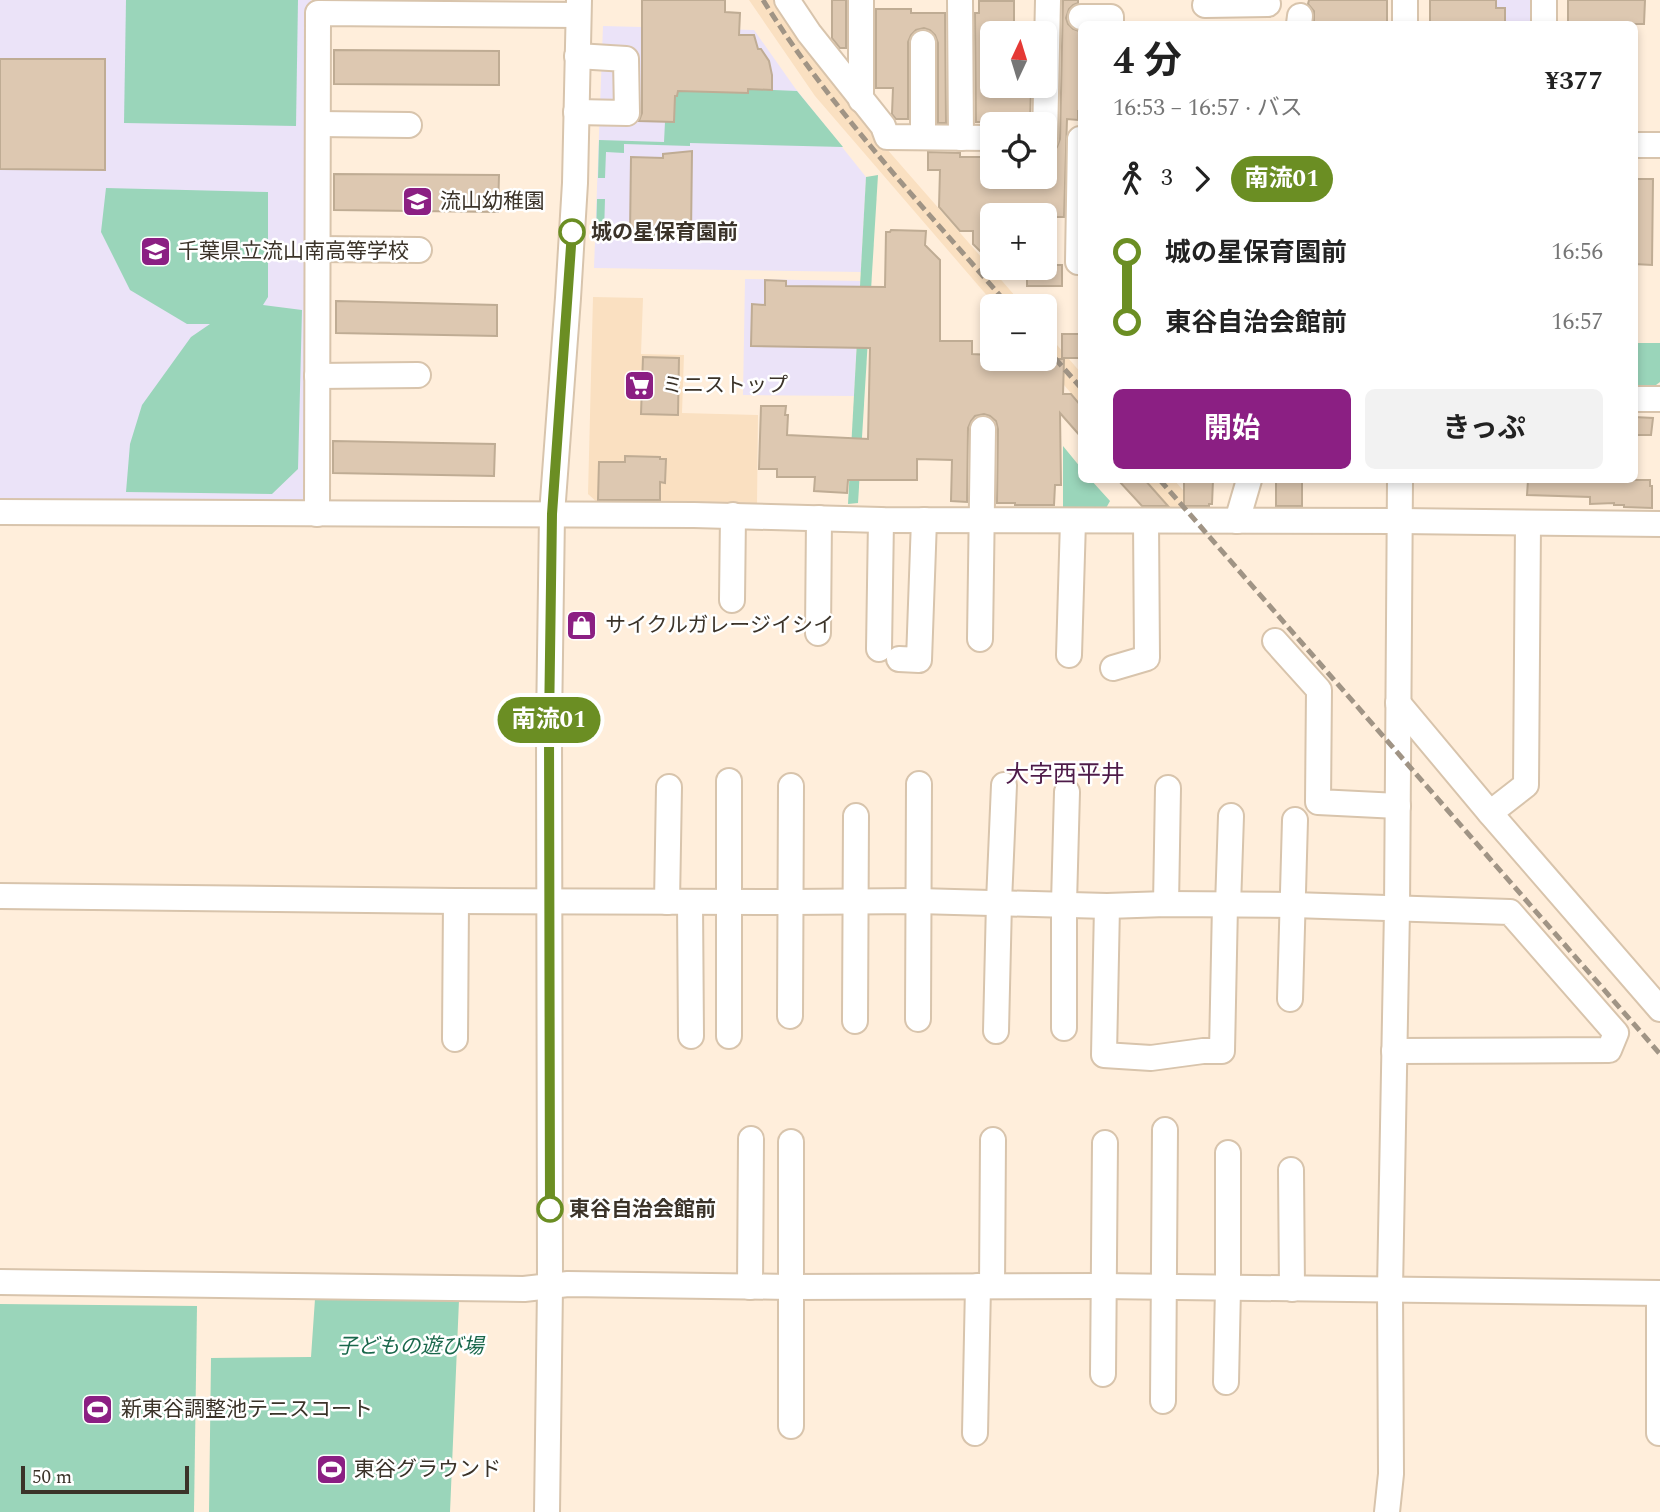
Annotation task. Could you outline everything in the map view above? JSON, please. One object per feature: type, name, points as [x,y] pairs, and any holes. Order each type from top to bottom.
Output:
[{"type":"street","points":[[787,0],[809,33],[883,126],[887,137],[980,138]]},
{"type":"street","points":[[861,0],[861,100]]},
{"type":"street","points":[[960,0],[961,138]]},
{"type":"street","points":[[1046,112],[1048,0]]},
{"type":"street","points":[[1405,0],[1405,21]]},
{"type":"street","points":[[1544,0],[1544,21]]},
{"type":"street","points":[[1205,5],[1236,15],[1268,4]]},
{"type":"street","points":[[317,514],[318,13],[578,8],[575,183],[552,514],[547,1512]]},
{"type":"street","points":[[1081,17],[1111,17],[1111,21]]},
{"type":"street","points":[[923,43],[923,137]]},
{"type":"street","points":[[576,112],[627,113],[626,59],[577,56]]},
{"type":"street","points":[[318,124],[410,125]]},
{"type":"street","points":[[1057,139],[1078,139]]},
{"type":"street","points":[[1638,145],[1660,145]]},
{"type":"street","points":[[318,250],[419,250]]},
{"type":"street","points":[[317,376],[418,375]]},
{"type":"street","points":[[1638,399],[1660,399]]},
{"type":"street","points":[[980,639],[983,429]]},
{"type":"street","points":[[1237,522],[1248,483]]},
{"type":"street","points":[[1387,1512],[1391,1474],[1400,483]]},
{"type":"street","points":[[0,512],[733,515],[983,521],[1660,524]]},
{"type":"street","points":[[732,600],[733,515]]},
{"type":"street","points":[[818,633],[819,517]]},
{"type":"street","points":[[881,520],[889,654],[919,660],[924,520]]},
{"type":"street","points":[[1069,655],[1073,521]]},
{"type":"street","points":[[1113,668],[1147,658],[1146,521]]},
{"type":"street","points":[[1490,813],[1526,785],[1528,523]]},
{"type":"street","points":[[1275,641],[1319,690],[1318,802],[1398,806]]},
{"type":"street","points":[[1398,703],[1660,1009]]},
{"type":"street","points":[[729,781],[729,1036]]},
{"type":"street","points":[[918,1019],[919,784]]},
{"type":"street","points":[[996,1031],[1004,785]]},
{"type":"street","points":[[790,786],[790,1016]]},
{"type":"street","points":[[669,787],[691,1035]]},
{"type":"street","points":[[1166,904],[1168,788]]},
{"type":"street","points":[[1064,1028],[1063,903],[1067,792]]},
{"type":"street","points":[[855,1021],[856,816]]},
{"type":"street","points":[[1107,906],[1104,1055],[1151,1058],[1222,1051],[1231,816]]},
{"type":"street","points":[[1290,999],[1295,820]]},
{"type":"street","points":[[0,896],[456,901],[918,901],[1107,906],[1293,905],[1510,912],[1616,1033],[1609,1050],[1394,1051]]},
{"type":"street","points":[[455,1040],[456,901]]},
{"type":"street","points":[[1163,1401],[1165,1130]]},
{"type":"street","points":[[750,1287],[751,1139]]},
{"type":"street","points":[[975,1433],[993,1140]]},
{"type":"street","points":[[791,1142],[791,1426]]},
{"type":"street","points":[[1103,1374],[1105,1143]]},
{"type":"street","points":[[1226,1382],[1228,1153]]},
{"type":"street","points":[[1291,1170],[1292,1289]]},
{"type":"street","points":[[0,1282],[524,1289],[574,1284],[750,1287],[1102,1286],[1659,1293],[1658,1433]]},
{"type":"shaded area","name":"千葉県立流山南高等学校","points":[[0,0],[311,0],[309,504],[0,502]]},
{"type":"shaded area","points":[[749,0],[774,0],[815,60],[865,124],[980,256],[980,280],[1001,280],[1014,294],[986,294],[815,96]]},
{"type":"shaded area","points":[[1471,0],[1534,0],[1534,21],[1470,21]]},
{"type":"shaded area","points":[[603,26],[754,30],[795,88],[866,177],[861,272],[594,268]]},
{"type":"shaded area","points":[[745,279],[860,281],[854,396],[743,395]]},
{"type":"shaded area","points":[[593,297],[643,298],[641,354],[684,355],[682,413],[758,415],[757,505],[598,503],[588,494]]},
{"type":"shaded area","points":[[1057,345],[1078,370],[1078,401],[1052,371],[1057,371]]},
{"type":"shaded area","points":[[1149,483],[1177,483],[1200,509],[1172,511]]},
{"type":"green space","points":[[126,0],[298,0],[296,126],[124,123]]},
{"type":"green space","points":[[749,89],[797,91],[843,147],[624,144],[624,153],[606,152],[605,178],[598,178],[599,140],[664,142],[665,122],[674,122],[675,96],[678,91],[747,93]]},
{"type":"green space","points":[[878,175],[858,503],[848,504],[866,177]]},
{"type":"green space","points":[[106,188],[268,192],[268,297],[263,305],[302,310],[298,469],[272,494],[126,492],[130,444],[142,405],[191,337],[210,324],[187,324],[130,290],[101,232]]},
{"type":"green space","points":[[597,199],[605,199],[604,233],[689,235],[689,239],[596,238]]},
{"type":"green space","points":[[1638,343],[1660,343],[1660,382],[1652,388],[1638,388]]},
{"type":"green space","points":[[1063,446],[1078,464],[1078,483],[1094,483],[1110,501],[1105,510],[1063,509]]},
{"type":"green space","name":"東谷グラウンド","points":[[315,1299],[459,1300],[450,1512],[209,1512],[211,1358],[311,1357]]},
{"type":"green space","name":"新東谷調整池テニスコート","points":[[0,1304],[197,1306],[194,1512],[0,1512]]},
{"type":"building","points":[[642,0],[725,0],[725,12],[740,13],[739,35],[754,35],[758,49],[761,49],[769,61],[772,90],[748,89],[748,93],[678,91],[675,96],[674,122],[639,121],[642,113]]},
{"type":"building","points":[[832,0],[846,0],[846,48],[840,48],[832,38]]},
{"type":"building","points":[[1063,0],[1078,0],[1078,3],[1069,9],[1066,18],[1068,24],[1078,31],[1078,120],[1067,119],[1064,217],[1057,217],[1057,203],[980,203],[980,251],[973,244],[973,231],[960,231],[939,207],[940,170],[928,170],[928,152],[980,157],[980,189],[1057,189],[1057,147],[1060,139]]},
{"type":"building","points":[[1309,0],[1387,0],[1387,21],[1314,21],[1314,11],[1308,4]]},
{"type":"building","points":[[1430,0],[1496,0],[1496,8],[1505,8],[1505,21],[1430,21]]},
{"type":"building","points":[[1568,0],[1645,0],[1644,24],[1638,24],[1638,21],[1568,21]]},
{"type":"building","points":[[979,1],[1014,1],[1014,21],[980,21],[980,98],[1031,98],[1030,112],[980,112],[980,122],[976,122],[975,13],[979,13]]},
{"type":"building","points":[[876,9],[945,13],[946,123],[938,123],[938,43],[930,30],[916,30],[908,42],[908,119],[896,119],[892,114],[893,88],[876,88]]},
{"type":"building","points":[[334,50],[499,51],[499,85],[334,84]]},
{"type":"building","points":[[0,59],[105,59],[105,170],[0,169]]},
{"type":"building","points":[[692,151],[691,235],[630,234],[631,157],[663,158],[663,154]]},
{"type":"building","points":[[334,174],[499,175],[498,212],[334,210]]},
{"type":"building","points":[[1638,179],[1653,179],[1652,265],[1638,264]]},
{"type":"building","points":[[926,231],[925,245],[940,260],[940,341],[972,341],[972,354],[980,354],[980,371],[1057,371],[1057,359],[1064,359],[1063,394],[1071,394],[1078,402],[1078,433],[1060,413],[1061,485],[1055,485],[1054,505],[997,503],[998,429],[996,421],[984,414],[975,416],[968,428],[967,502],[951,501],[952,460],[917,459],[917,480],[848,480],[847,493],[814,491],[815,477],[777,477],[777,469],[759,469],[761,406],[786,406],[787,435],[868,439],[870,348],[751,346],[752,304],[765,305],[765,280],[786,281],[786,286],[885,287],[886,232]]},
{"type":"building","points":[[1057,265],[1062,265],[1062,286],[1027,286],[1027,280],[1057,280]]},
{"type":"building","points":[[336,301],[497,305],[497,336],[336,333]]},
{"type":"building","points":[[1062,334],[1078,334],[1078,358],[1062,358]]},
{"type":"building","points":[[643,357],[679,358],[678,415],[641,414]]},
{"type":"building","points":[[1638,417],[1653,418],[1651,435],[1638,435]]},
{"type":"building","points":[[333,441],[495,444],[494,476],[333,473]]},
{"type":"building","points":[[625,456],[666,459],[665,483],[660,482],[660,500],[598,500],[599,462],[625,462]]},
{"type":"building","points":[[1638,480],[1650,480],[1652,508],[1624,507],[1614,503],[1590,504],[1590,497],[1527,495],[1528,483],[1638,483]]},
{"type":"building","points":[[1121,483],[1148,483],[1168,506],[1142,506]]},
{"type":"building","points":[[1184,483],[1213,483],[1212,504],[1184,506]]},
{"type":"building","points":[[1276,483],[1302,483],[1302,506],[1276,506]]},
{"type":"railway","points":[[763,0],[790,41],[849,119],[999,294]]},
{"type":"railway","points":[[1057,361],[1078,384]]},
{"type":"railway","points":[[1163,483],[1660,1054]]},
{"type":"bus line","name":"南流01","points":[[550,1209],[549,725],[552,514],[572,232]]},
{"type":"place","name":"流山幼稚園","points":[[417,201]]},
{"type":"place","name":"城の星保育園前","points":[[572,232]]},
{"type":"place","name":"千葉県立流山南高等学校","points":[[155,251]]},
{"type":"place","name":"ミニストップ","points":[[639,385]]},
{"type":"place","name":"サイクルガレージイシイ","points":[[582,625]]},
{"type":"place","name":"東谷自治会館前","points":[[550,1209]]},
{"type":"place","name":"新東谷調整池テニスコート","points":[[98,1409]]},
{"type":"place","name":"東谷グラウンド","points":[[331,1469]]},
{"type":"district","name":"大字西平井","points":[[1065,774]]},
{"type":"park label","name":"子どもの遊び場","points":[[410,1346]]}]
